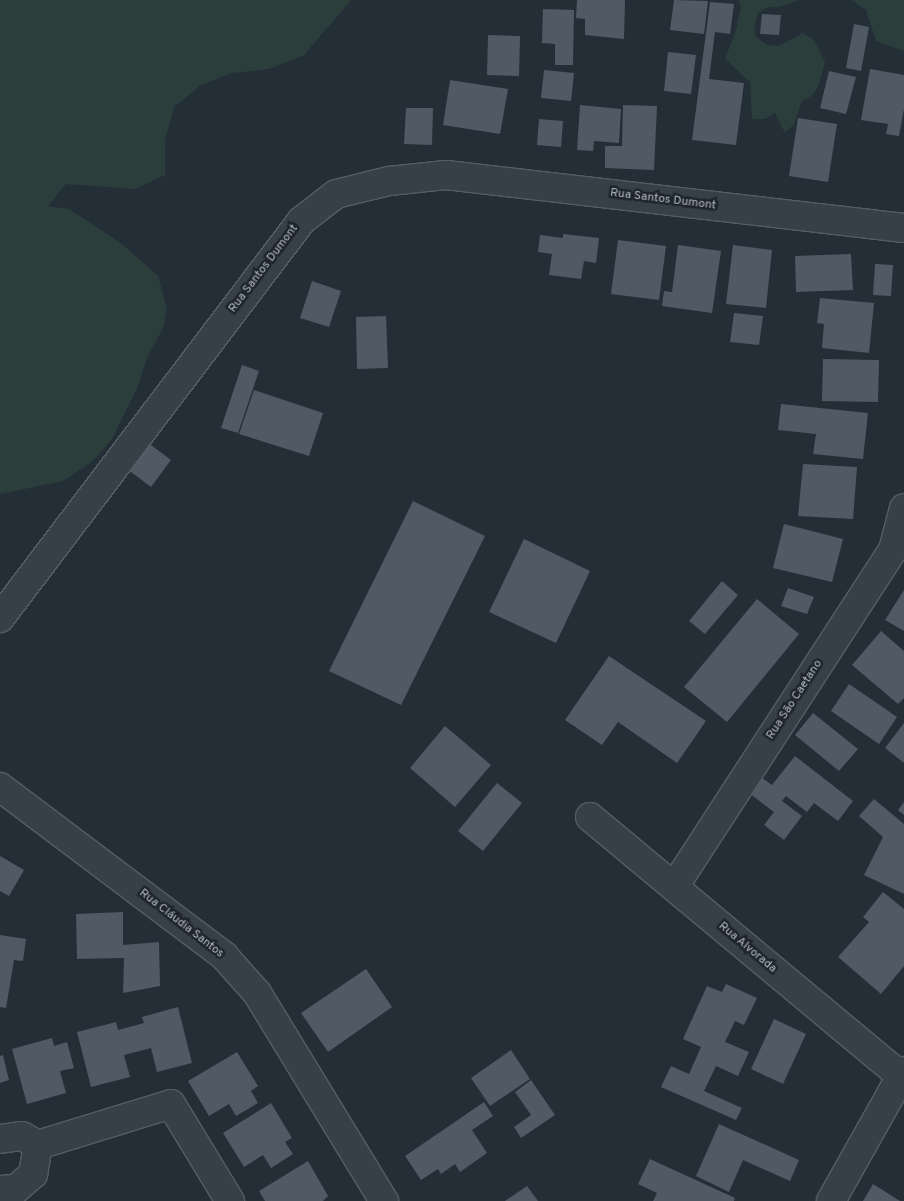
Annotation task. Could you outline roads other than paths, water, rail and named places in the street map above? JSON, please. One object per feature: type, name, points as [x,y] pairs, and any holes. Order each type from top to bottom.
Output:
[{"type":"street","name":"Rua Santos Dumont","points":[[0,618],[301,221],[336,194],[389,181],[446,175],[904,228]]},
{"type":"street","name":"Rua São Caetano","points":[[674,887],[893,550],[904,508]]},
{"type":"street","name":"Rua Cláudia Santos","points":[[0,787],[224,956],[257,993],[384,1201]]},
{"type":"street","name":"Rua Alvorada","points":[[590,817],[903,1076]]},
{"type":"street","points":[[831,1201],[903,1076]]},
{"type":"street","points":[[0,1139],[22,1136],[38,1145],[170,1104],[230,1201]]},
{"type":"street","points":[[0,1190],[16,1189],[34,1174],[38,1145]]}]
